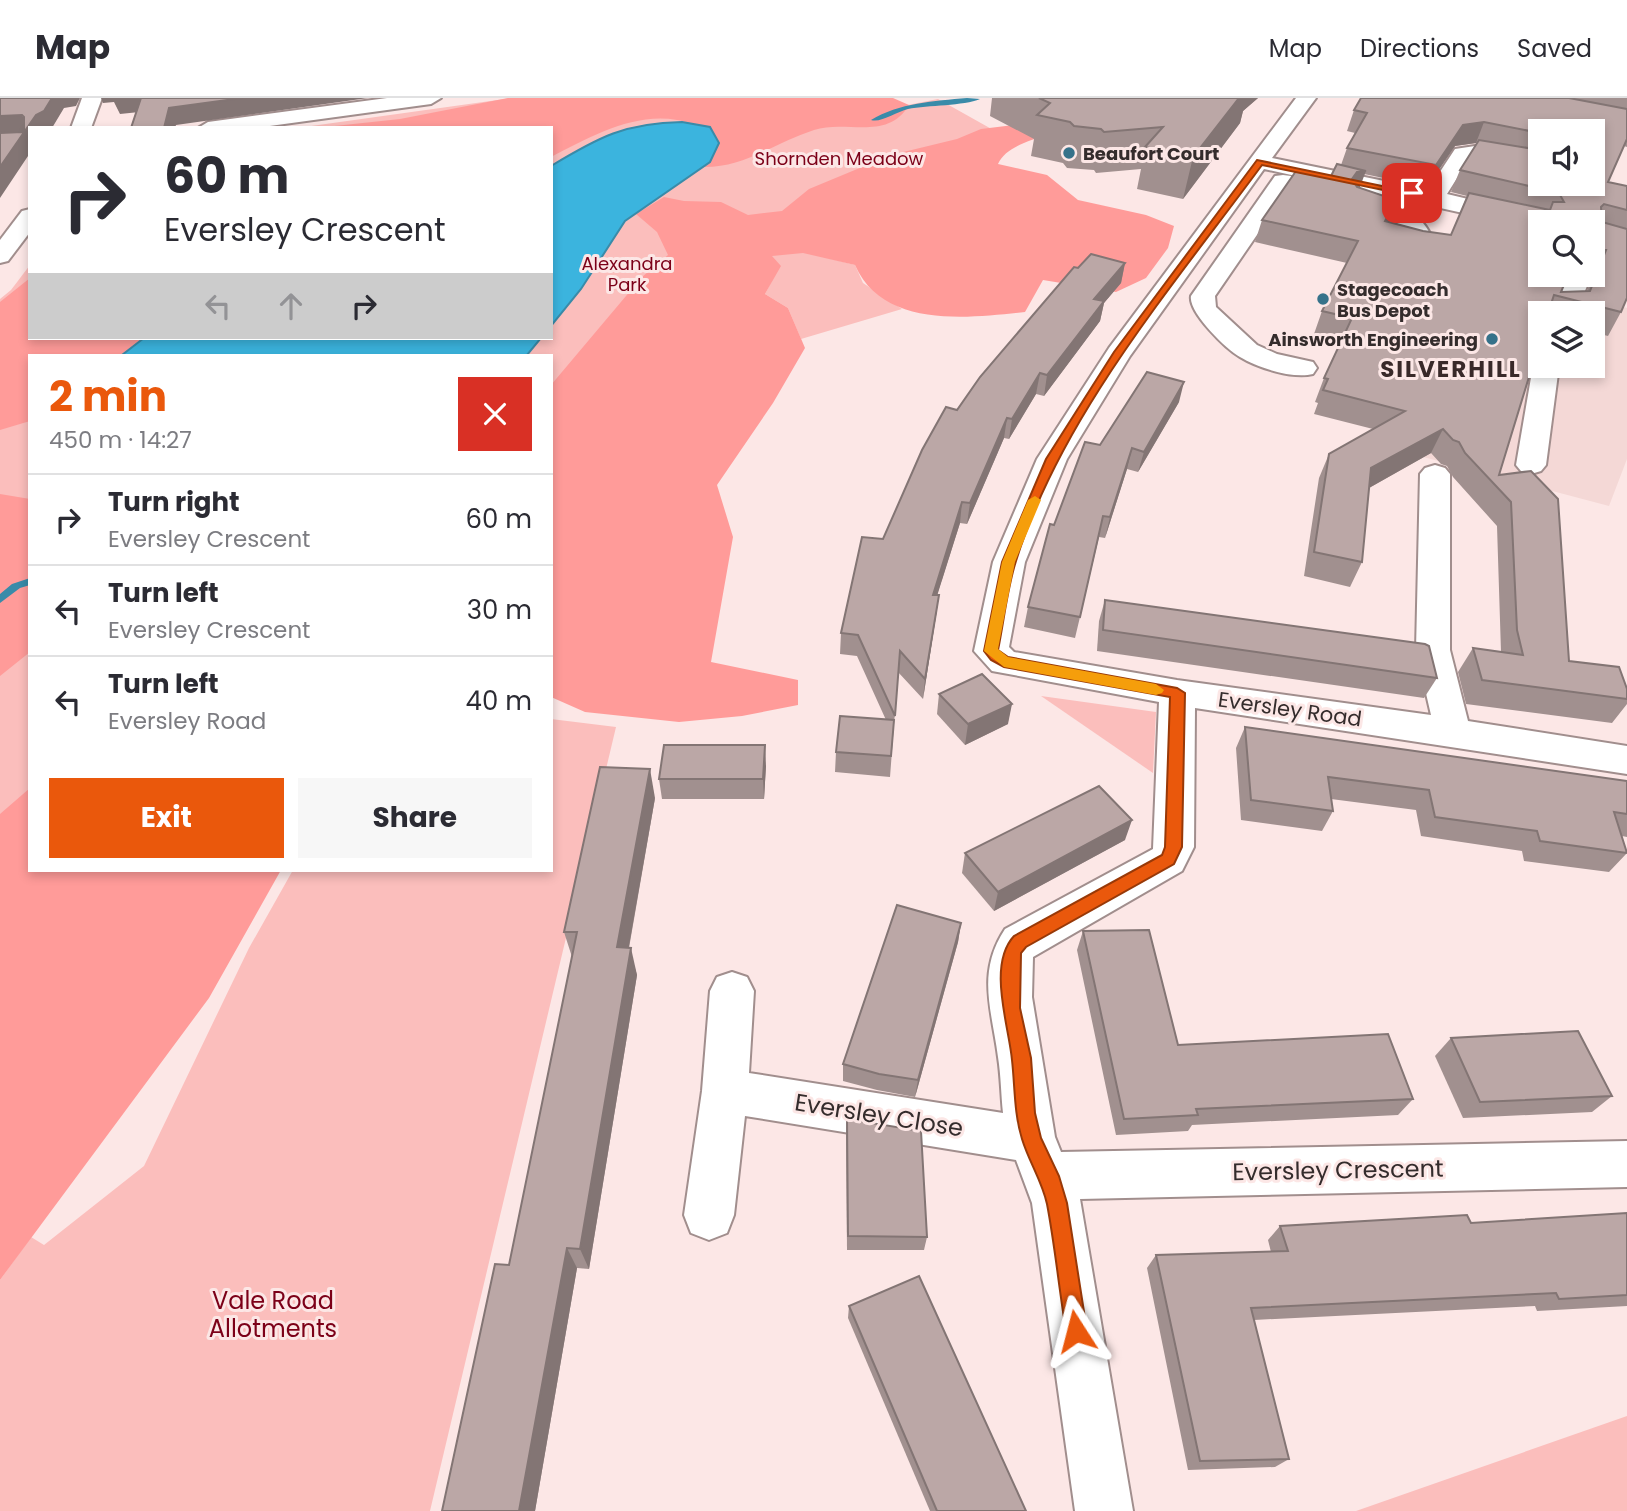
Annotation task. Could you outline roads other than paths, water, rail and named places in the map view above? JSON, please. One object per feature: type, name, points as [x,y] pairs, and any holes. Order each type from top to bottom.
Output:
[{"type":"street","points":[[82,126],[92,98]]},
{"type":"street","points":[[223,126],[430,98]]},
{"type":"street","points":[[1259,164],[1306,98]]},
{"type":"street","points":[[1434,198],[1461,153],[1475,152],[1528,163]]},
{"type":"street","points":[[1259,164],[1283,181],[1401,216],[1417,226],[1422,235],[1422,246]]},
{"type":"street","points":[[1259,164],[1434,198],[1528,220]]},
{"type":"street","name":"Eversley Road","points":[[1259,164],[1118,354],[1052,459],[1009,562],[991,651],[1004,662],[1177,693],[1627,760]]},
{"type":"street","points":[[1283,181],[1203,296],[1202,302],[1205,310],[1248,351],[1269,360],[1304,369]]},
{"type":"street","points":[[0,256],[28,219]]},
{"type":"street","points":[[1531,466],[1544,378]]},
{"type":"street","points":[[1436,474],[1433,650],[1453,732]]},
{"type":"street","points":[[1104,1511],[1057,1203],[1025,1113],[1021,1058],[1011,1008],[1012,950],[1020,942],[1168,860],[1174,847],[1177,693]]},
{"type":"street","points":[[709,1215],[725,1091],[732,991]]},
{"type":"street","name":"Eversley Close","points":[[725,1091],[1041,1158]]},
{"type":"street","name":"Eversley Crescent","points":[[1041,1158],[1627,1164]]},
{"type":"water","points":[[682,122],[710,127],[719,143],[710,162],[625,221],[581,289],[553,324],[553,165],[613,134],[662,123]]},
{"type":"water","points":[[141,340],[539,340],[528,354],[123,354]]},
{"type":"waterway","points":[[874,120],[901,109],[929,103],[977,99]]},
{"type":"waterway","points":[[0,600],[16,586],[28,582]]},
{"type":"place","name":"Beaufort Court","points":[[1069,153]]},
{"type":"place","name":"Stagecoach Bus Depot","points":[[1323,299]]},
{"type":"place","name":"Ainsworth Engineering","points":[[1492,339]]},
{"type":"district","name":"SILVERHILL","points":[[1451,369]]},
{"type":"park label","name":"Shornden Meadow","points":[[839,158]]},
{"type":"park label","name":"Alexandra Park","points":[[627,273]]},
{"type":"park label","name":"Vale Road Allotments","points":[[273,1314]]}]
